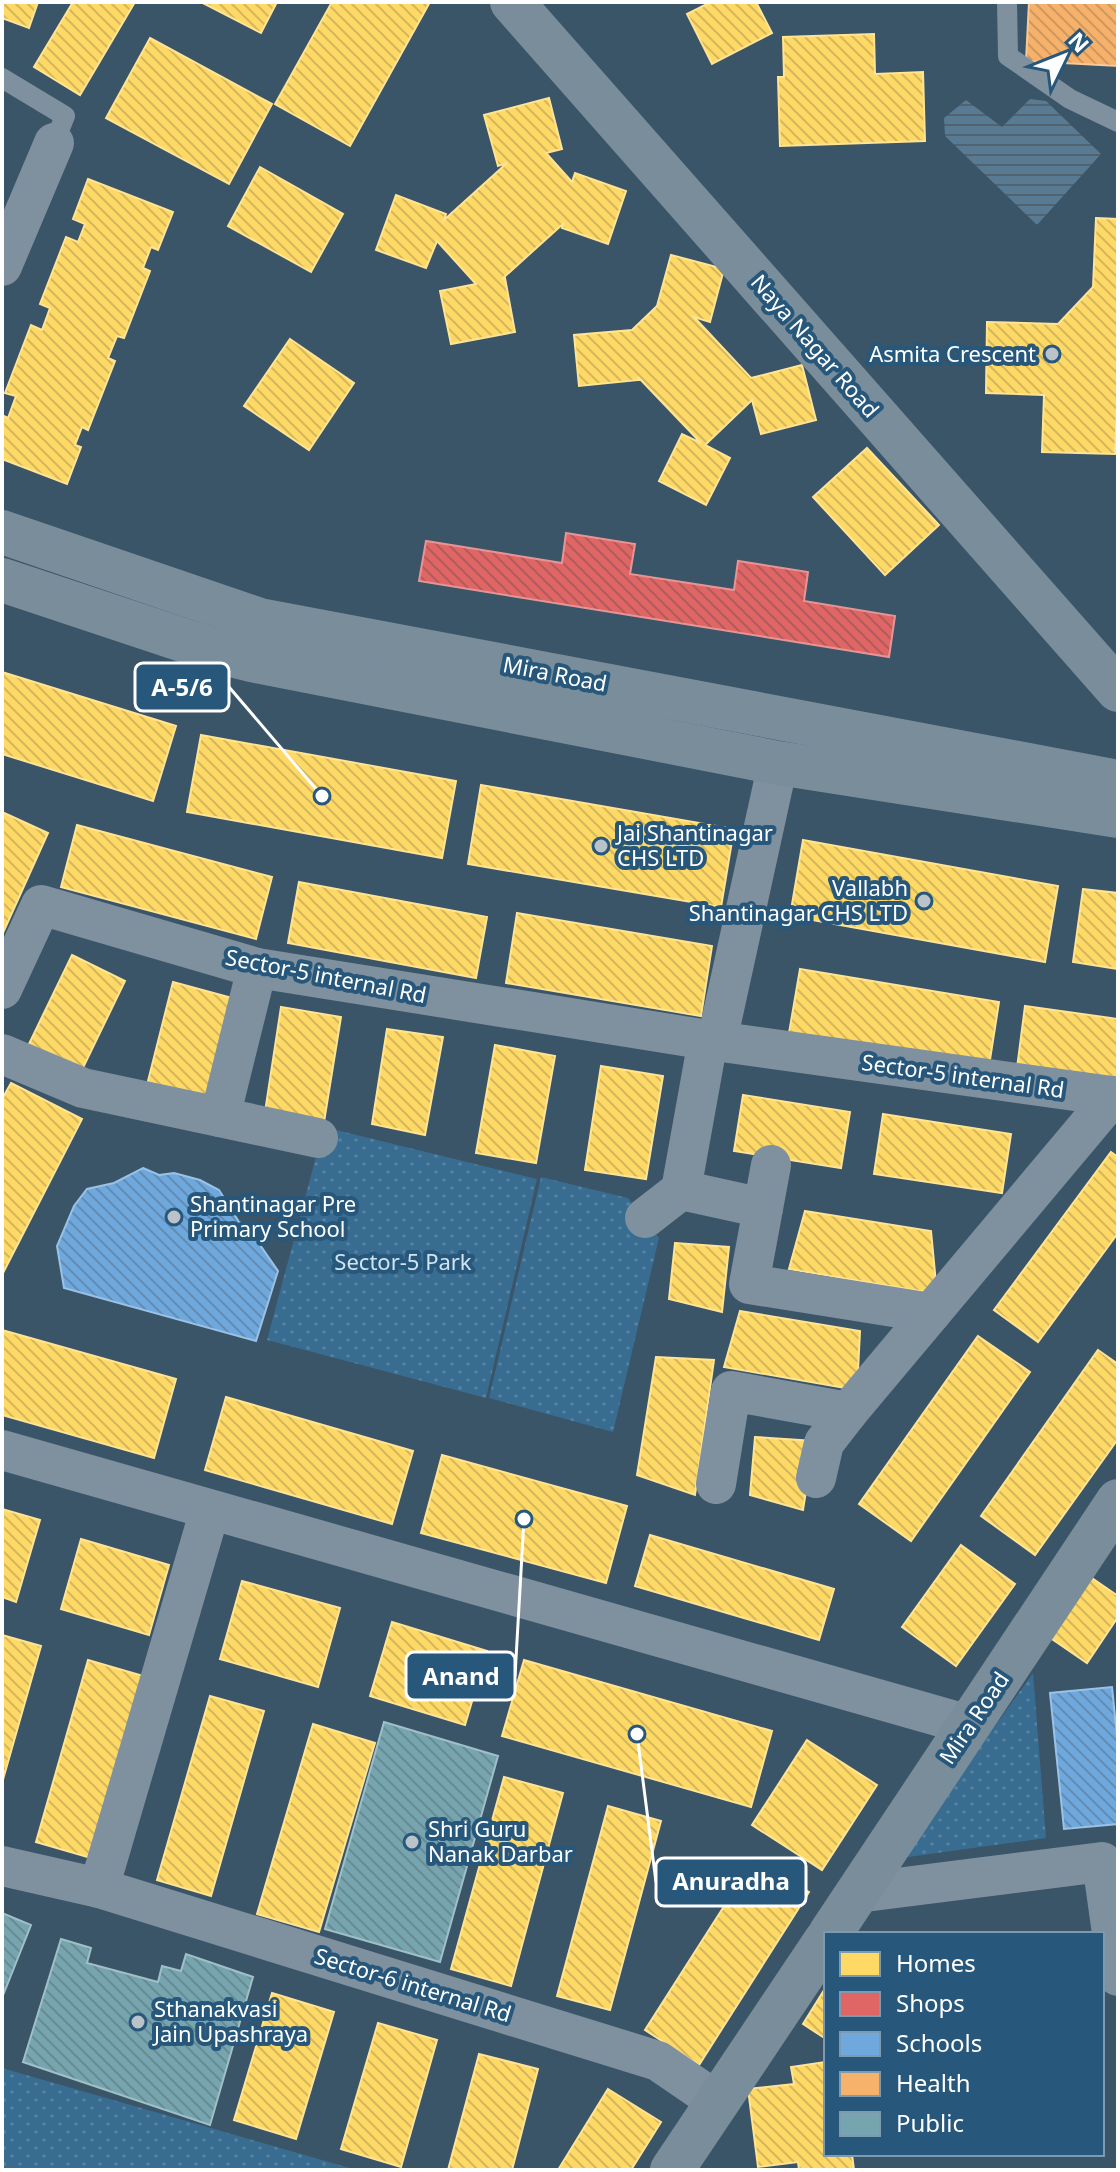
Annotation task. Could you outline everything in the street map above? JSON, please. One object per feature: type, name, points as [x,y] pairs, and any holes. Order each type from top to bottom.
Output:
[{"type":"main road","name":"Naya Nagar Road","points":[[512,2],[1118,690]]},
{"type":"main road","name":"Mira Road","points":[[2,532],[260,620],[1118,782]]},
{"type":"main road","name":"Mira Road","points":[[2,580],[251,660],[778,763],[1118,816]]},
{"type":"main road","name":"Mira Road","points":[[831,1932],[969,1725],[1100,1552],[1118,1501]]},
{"type":"main road","points":[[672,2170],[824,1943]]},
{"type":"street","points":[[2,266],[54,143]]},
{"type":"street","points":[[645,1218],[681,1190],[712,1041],[778,763]]},
{"type":"street","name":"Sector-5 internal Rd","points":[[2,989],[41,905],[257,968],[712,1041],[1115,1097]]},
{"type":"street","points":[[220,1117],[257,968]]},
{"type":"street","points":[[2,1054],[83,1088],[318,1138]]},
{"type":"street","name":"Sector-5 internal Rd","points":[[816,1478],[824,1443],[848,1412],[1115,1097]]},
{"type":"street","points":[[771,1165],[749,1284],[931,1313]]},
{"type":"street","points":[[681,1190],[763,1208]]},
{"type":"street","points":[[716,1484],[731,1391],[848,1412]]},
{"type":"street","points":[[2,1450],[969,1725]]},
{"type":"street","points":[[99,1888],[210,1510]]},
{"type":"street","points":[[857,1893],[1110,1862],[1118,1976]]},
{"type":"street","name":"Sector-6 internal Rd","points":[[2,1866],[99,1888],[658,2061],[718,2102]]},
{"type":"lane","points":[[1007,2],[1008,56],[1070,99],[1118,122]]},
{"type":"lane","points":[[2,78],[65,116],[54,143]]},
{"type":"green space","name":"Sector-5 Park","points":[[324,1127],[537,1179],[486,1398],[267,1340]]},
{"type":"green space","points":[[541,1177],[628,1198],[659,1238],[613,1432],[489,1398]]},
{"type":"green space","points":[[1033,1673],[1046,1838],[901,1858]]},
{"type":"green space","points":[[2,2068],[357,2170],[2,2170]]},
{"type":"shaded area","points":[[1030,99],[1046,101],[1101,154],[1037,225],[945,136],[944,118],[966,100],[1002,127]]},
{"type":"building: Homes","points":[[2,2],[38,2],[29,28],[2,18]]},
{"type":"building: Homes","points":[[73,2],[135,2],[80,95],[34,67]]},
{"type":"building: Homes","points":[[201,2],[277,2],[261,33]]},
{"type":"building: Homes","points":[[332,2],[430,2],[350,146],[275,104]]},
{"type":"building: Homes","points":[[711,2],[756,2],[772,33],[712,64],[687,14]]},
{"type":"building: Homes","points":[[874,34],[875,74],[923,72],[925,141],[780,146],[778,77],[784,77],[783,37]]},
{"type":"building: Homes","points":[[150,38],[272,104],[229,184],[106,118]]},
{"type":"building: Homes","points":[[549,98],[562,149],[546,153],[572,182],[575,173],[626,191],[608,244],[562,228],[564,223],[502,279],[505,278],[515,332],[451,344],[440,291],[476,284],[437,241],[426,268],[376,250],[396,195],[446,214],[444,220],[507,163],[498,166],[484,115]]},
{"type":"building: Homes","points":[[260,167],[343,214],[311,272],[228,226]]},
{"type":"building: Homes","points":[[88,179],[173,212],[158,250],[151,247],[143,268],[150,271],[124,338],[117,336],[108,358],[115,361],[88,430],[82,427],[75,445],[81,447],[67,484],[2,459],[2,415],[8,418],[16,396],[5,393],[31,325],[42,330],[50,308],[40,304],[66,237],[78,242],[85,224],[73,219]]},
{"type":"building: Homes","name":"Asmita Crescent","points":[[1096,218],[1118,219],[1115,454],[1042,452],[1044,395],[986,393],[987,322],[1058,324],[1093,287]]},
{"type":"building: Homes","points":[[671,255],[724,269],[710,322],[694,317],[751,378],[802,365],[816,420],[761,434],[752,400],[705,445],[730,458],[706,505],[659,481],[682,434],[701,443],[638,377],[639,380],[579,386],[574,335],[632,330],[657,306]]},
{"type":"building: Homes","points":[[290,339],[354,383],[309,450],[244,406]]},
{"type":"building: Homes","points":[[867,448],[939,525],[885,575],[813,497]]},
{"type":"building: Homes","points":[[2,672],[176,726],[153,801],[2,754]]},
{"type":"building: Homes","points":[[201,735],[456,781],[442,858],[187,812]]},
{"type":"building: Homes","name":"Jai Shantinagar CHS LTD","points":[[481,785],[734,829],[721,907],[468,864]]},
{"type":"building: Homes","points":[[2,812],[48,833],[2,935]]},
{"type":"building: Homes","points":[[77,825],[272,877],[256,939],[61,887]]},
{"type":"building: Homes","name":"Vallabh Shantinagar CHS LTD","points":[[803,840],[1058,886],[1045,962],[790,916]]},
{"type":"building: Homes","points":[[299,882],[487,917],[476,978],[288,943]]},
{"type":"building: Homes","points":[[1083,889],[1118,893],[1118,969],[1073,962]]},
{"type":"building: Homes","points":[[517,913],[712,946],[701,1016],[506,983]]},
{"type":"building: Homes","points":[[72,955],[125,981],[80,1074],[27,1048]]},
{"type":"building: Homes","points":[[800,969],[999,1002],[989,1066],[789,1033]]},
{"type":"building: Homes","points":[[173,982],[232,998],[206,1100],[147,1085]]},
{"type":"building: Homes","points":[[1025,1006],[1118,1019],[1118,1083],[1017,1068]]},
{"type":"building: Homes","points":[[281,1007],[341,1017],[324,1122],[265,1112]]},
{"type":"building: Homes","points":[[387,1029],[443,1037],[425,1135],[372,1124]]},
{"type":"building: Homes","points":[[495,1045],[555,1056],[536,1163],[476,1153]]},
{"type":"building: Homes","points":[[601,1066],[663,1076],[646,1179],[585,1170]]},
{"type":"building: Homes","points":[[11,1083],[82,1119],[2,1275],[2,1099]]},
{"type":"building: Homes","points":[[743,1095],[850,1112],[841,1168],[734,1151]]},
{"type":"building: Homes","points":[[883,1114],[1011,1134],[1002,1193],[874,1174]]},
{"type":"building: Homes","points":[[1111,1152],[1118,1157],[1118,1233],[1038,1342],[994,1310]]},
{"type":"building: Homes","points":[[805,1211],[931,1231],[937,1294],[789,1269]]},
{"type":"building: Homes","points":[[675,1243],[729,1247],[722,1312],[669,1299]]},
{"type":"building: Homes","points":[[740,1311],[860,1331],[857,1390],[724,1367]]},
{"type":"building: Homes","points":[[2,1330],[176,1379],[154,1458],[2,1415]]},
{"type":"building: Homes","points":[[978,1336],[1030,1372],[911,1541],[859,1504]]},
{"type":"building: Homes","points":[[1098,1350],[1118,1364],[1118,1439],[1035,1555],[981,1516]]},
{"type":"building: Homes","points":[[656,1357],[714,1360],[695,1495],[637,1475]]},
{"type":"building: Homes","points":[[226,1397],[413,1451],[392,1524],[205,1470]]},
{"type":"building: Homes","points":[[755,1437],[814,1441],[803,1510],[750,1495]]},
{"type":"building: Homes","points":[[442,1455],[627,1506],[606,1583],[421,1533]]},
{"type":"building: Homes","points":[[2,1509],[40,1520],[16,1602],[2,1597]]},
{"type":"building: Homes","points":[[650,1535],[834,1589],[819,1640],[635,1586]]},
{"type":"building: Homes","points":[[81,1539],[169,1565],[149,1635],[61,1609]]},
{"type":"building: Homes","points":[[961,1545],[1015,1584],[956,1666],[902,1627]]},
{"type":"building: Homes","points":[[1089,1576],[1118,1596],[1118,1617],[1087,1663],[1049,1637]]},
{"type":"building: Homes","points":[[242,1581],[340,1608],[318,1687],[220,1659]]},
{"type":"building: Homes","points":[[392,1622],[487,1651],[465,1725],[370,1696]]},
{"type":"building: Homes","points":[[2,1635],[41,1646],[2,1783]]},
{"type":"building: Homes","points":[[88,1660],[143,1676],[91,1858],[36,1842]]},
{"type":"building: Homes","points":[[524,1660],[772,1731],[751,1807],[502,1736]]},
{"type":"building: Homes","points":[[210,1696],[264,1711],[211,1896],[157,1880]]},
{"type":"building: Homes","points":[[313,1724],[375,1743],[319,1932],[257,1914]]},
{"type":"building: Homes","points":[[807,1740],[877,1785],[822,1870],[752,1825]]},
{"type":"building: Homes","points":[[504,1777],[563,1793],[511,1986],[451,1969]]},
{"type":"building: Homes","points":[[608,1806],[661,1821],[610,2010],[557,1996]]},
{"type":"building: Homes","points":[[755,1858],[809,1892],[699,2065],[645,2030]]},
{"type":"building: Homes","points":[[824,1990],[824,2038],[803,2024]]},
{"type":"building: Homes","points":[[272,1993],[334,2012],[296,2139],[234,2120]]},
{"type":"building: Homes","points":[[378,2023],[437,2040],[401,2167],[341,2149]]},
{"type":"building: Homes","points":[[479,2054],[538,2069],[512,2170],[448,2170]]},
{"type":"building: Homes","points":[[824,2062],[824,2156],[852,2156],[854,2170],[799,2170],[798,2162],[758,2167],[748,2089],[794,2084],[791,2067]]},
{"type":"building: Homes","points":[[608,2089],[661,2122],[631,2170],[558,2170]]},
{"type":"building: Shops","points":[[566,533],[635,544],[630,574],[734,590],[738,561],[808,572],[804,601],[895,616],[889,657],[419,581],[426,541],[562,563]]},
{"type":"building: Schools","name":"Shantinagar Pre Primary School","points":[[143,1168],[159,1175],[174,1173],[200,1180],[219,1190],[239,1222],[247,1226],[278,1271],[256,1341],[64,1288],[57,1246],[74,1206],[87,1189],[114,1183]]},
{"type":"building: Schools","points":[[1112,1687],[1118,1746],[1118,1824],[1064,1829],[1050,1693]]},
{"type":"building: Health","points":[[1029,2],[1118,2],[1118,66],[1026,61]]},
{"type":"building: Public","name":"Shri Guru Nanak Darbar","points":[[384,1722],[498,1756],[440,1962],[325,1929]]},
{"type":"building: Public","points":[[2,1913],[31,1925],[2,1998]]},
{"type":"building: Public","name":"Sthanakvasi Jain Upashraya","points":[[61,1939],[91,1948],[87,1963],[158,1982],[162,1966],[181,1971],[186,1954],[253,1977],[210,2125],[23,2062]]},
{"type":"place","name":"Asmita Crescent","points":[[1052,354]]},
{"type":"place","name":"A-5/6","points":[[322,796]]},
{"type":"place","name":"Jai Shantinagar CHS LTD","points":[[601,846]]},
{"type":"place","name":"Vallabh Shantinagar CHS LTD","points":[[924,901]]},
{"type":"place","name":"Shantinagar Pre Primary School","points":[[174,1217]]},
{"type":"place","name":"Anand","points":[[524,1519]]},
{"type":"place","name":"Anuradha","points":[[637,1734]]},
{"type":"place","name":"Shri Guru Nanak Darbar","points":[[412,1842]]},
{"type":"place","name":"Sthanakvasi Jain Upashraya","points":[[138,2022]]}]
